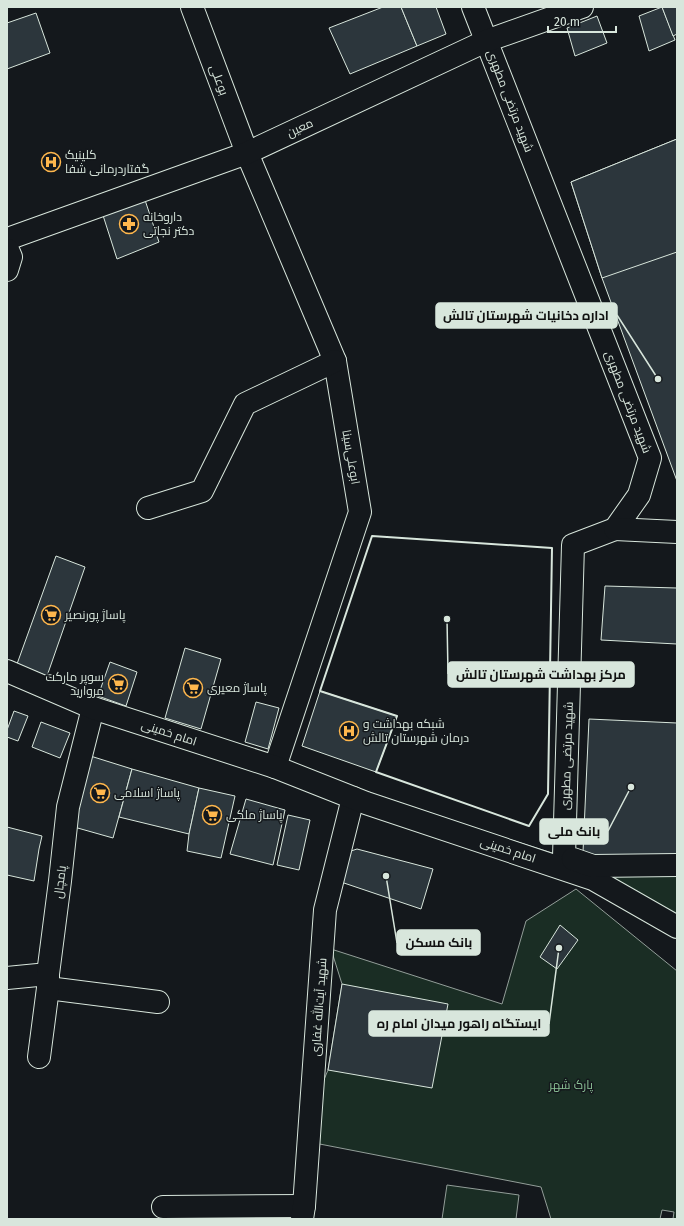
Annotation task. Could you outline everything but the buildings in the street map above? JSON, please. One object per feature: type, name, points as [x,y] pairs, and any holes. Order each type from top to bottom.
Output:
[{"type":"street","name":"بوعلی","points":[[192,7],[247,153]]},
{"type":"street","name":"شهید مرتضی مطهری","points":[[474,7],[650,458],[639,495],[615,529],[573,545],[564,857]]},
{"type":"street","name":"معین","points":[[9,248],[247,153],[486,41],[582,7]]},
{"type":"street","name":"ابوعلی‌سینا","points":[[247,153],[334,361],[360,512],[275,767]]},
{"type":"street","points":[[148,508],[202,491],[245,404],[334,361]]},
{"type":"street","points":[[615,529],[677,532]]},
{"type":"street","name":"امام خمینی","points":[[7,671],[93,708],[275,767],[353,798],[593,879],[677,927]]},
{"type":"street","name":"پامچال","points":[[38,1057],[68,807],[93,708]]},
{"type":"street","name":"امام خمینی","points":[[332,789],[365,794],[593,866],[677,865]]},
{"type":"street","name":"شهید آیت‌الله غفاری","points":[[303,1213],[326,910],[353,798]]},
{"type":"street","points":[[7,978],[48,981],[158,1002]]},
{"type":"street","points":[[163,1207],[303,1213]]},
{"type":"green space","points":[[402,805],[593,866],[677,865],[677,927]]},
{"type":"green space","name":"پارک شهر","points":[[576,889],[677,971],[677,1219],[673,1219],[674,1212],[662,1210],[660,1219],[551,1219],[541,1187],[299,1140],[328,1070],[342,984],[331,949],[502,1004],[526,921]]},
{"type":"green space","points":[[447,1185],[519,1195],[516,1219],[442,1219]]},
{"type":"wall","points":[[372,536],[552,548],[548,794],[529,826],[376,772],[397,716],[320,691],[372,536]]},
{"type":"place","name":"کلینیک گفتاردرمانی شفا","points":[[51,162]]},
{"type":"place","name":"داروخانه دکتر نجاتی","points":[[129,224]]},
{"type":"place","name":"اداره دخانیات شهرستان تالش","points":[[658,379]]},
{"type":"place","name":"پاساژ پورنصیر","points":[[51,615]]},
{"type":"place","name":"مرکز بهداشت شهرستان تالش","points":[[447,619]]},
{"type":"place","name":"سوپر مارکت مروارید","points":[[118,684]]},
{"type":"place","name":"پاساژ معیری","points":[[193,688]]},
{"type":"place","name":"شبکه بهداشت و درمان شهرستان تالش","points":[[349,731]]},
{"type":"place","name":"بانک ملی","points":[[631,787]]},
{"type":"place","name":"پاساژ اسلامی","points":[[100,793]]},
{"type":"place","name":"پاساژ ملکی","points":[[212,815]]},
{"type":"place","name":"بانک مسکن","points":[[386,876]]},
{"type":"place","name":"ایستگاه راهور میدان امام ره","points":[[559,948]]}]
